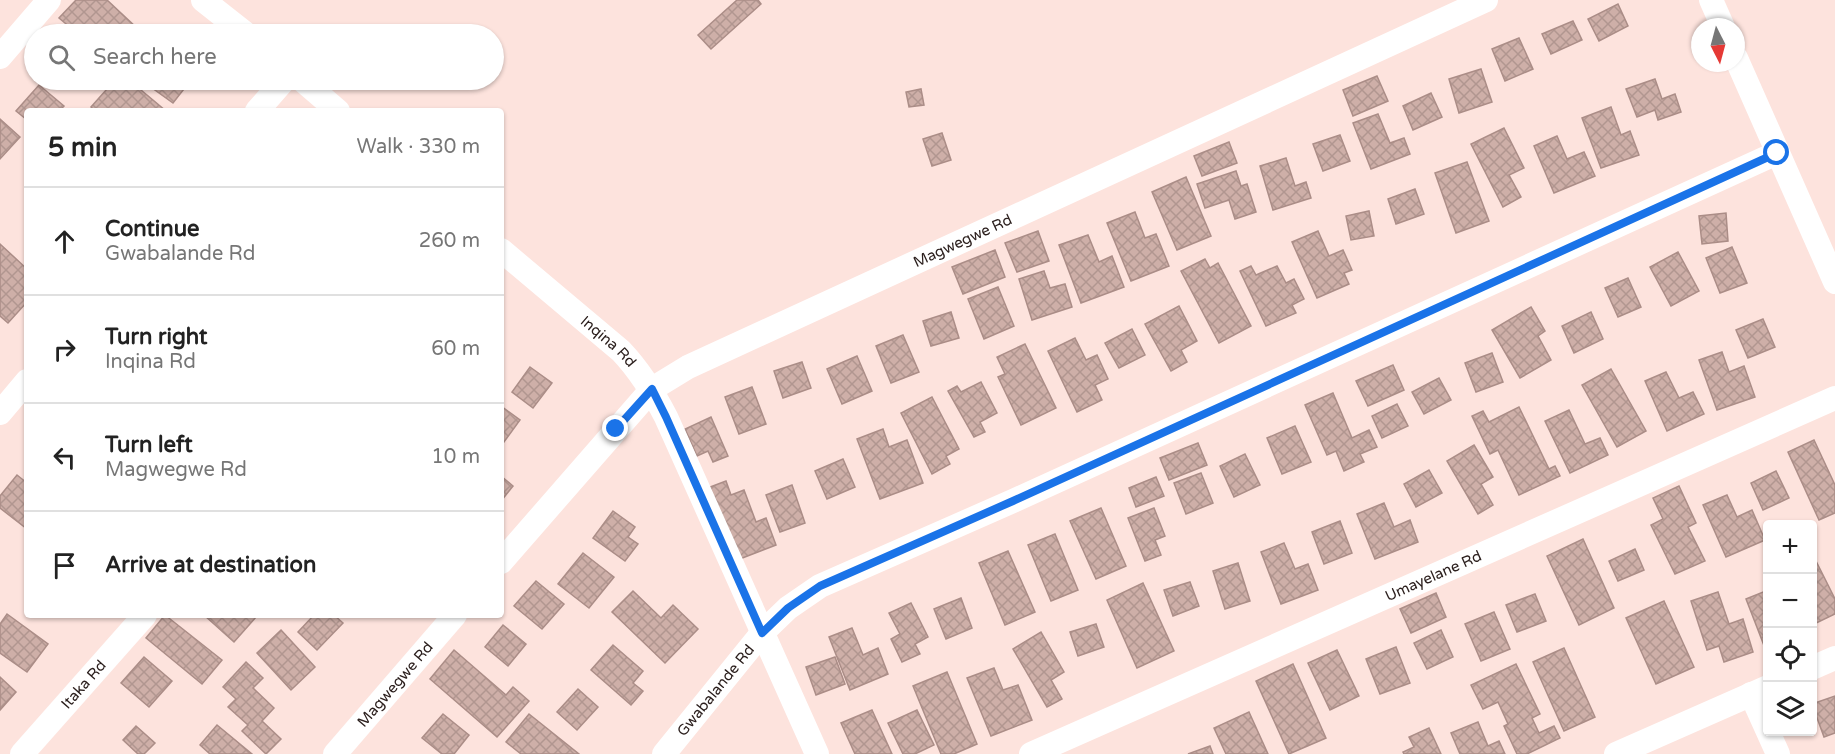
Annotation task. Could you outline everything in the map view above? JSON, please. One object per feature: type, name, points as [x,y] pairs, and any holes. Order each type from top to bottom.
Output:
[{"type":"street","points":[[28,24],[49,0]]},
{"type":"street","points":[[203,0],[233,24]]},
{"type":"street","name":"Magwegwe Rd","points":[[504,559],[652,389],[688,368],[1486,0]]},
{"type":"street","points":[[1711,0],[1719,18]]},
{"type":"street","points":[[0,57],[24,29]]},
{"type":"street","points":[[1742,72],[1835,282]]},
{"type":"street","points":[[260,108],[275,90]]},
{"type":"street","points":[[314,90],[335,108]]},
{"type":"street","name":"Gwabalande Rd","points":[[664,754],[762,633],[788,608],[820,586],[1013,501],[1777,153]]},
{"type":"street","name":"Inqina Rd","points":[[504,253],[621,351],[639,370],[652,389],[817,754]]},
{"type":"street","points":[[0,413],[24,385]]},
{"type":"street","name":"Umayelane Rd","points":[[1031,754],[1835,398]]},
{"type":"street","name":"Itaka Rd","points":[[22,754],[142,618]]},
{"type":"street","name":"Magwegwe Rd","points":[[335,754],[452,618]]},
{"type":"street","points":[[1817,666],[1835,658]]},
{"type":"street","points":[[1616,754],[1759,690],[1778,754]]},
{"type":"building","points":[[76,0],[107,0],[133,24],[66,24],[59,18]]},
{"type":"building","points":[[737,0],[758,0],[761,4],[711,49],[698,35]]},
{"type":"building","points":[[1618,4],[1628,26],[1599,41],[1588,19]]},
{"type":"building","points":[[1573,21],[1582,40],[1551,54],[1542,34]]},
{"type":"building","points":[[1519,38],[1533,69],[1505,81],[1492,49]]},
{"type":"building","points":[[1481,69],[1492,102],[1459,113],[1449,79]]},
{"type":"building","points":[[1377,76],[1388,101],[1353,116],[1343,90]]},
{"type":"building","points":[[1655,79],[1662,99],[1675,94],[1681,112],[1658,120],[1655,110],[1637,117],[1626,89]]},
{"type":"building","points":[[921,89],[924,105],[909,107],[906,92]]},
{"type":"building","points":[[35,90],[45,90],[64,106],[62,108],[24,108],[24,118],[16,111]]},
{"type":"building","points":[[106,90],[141,90],[162,108],[92,108]]},
{"type":"building","points":[[155,90],[183,90],[173,103]]},
{"type":"building","points":[[1431,93],[1442,117],[1413,130],[1403,106]]},
{"type":"building","points":[[1611,107],[1621,135],[1630,131],[1639,155],[1601,168],[1582,118]]},
{"type":"building","points":[[1378,114],[1390,143],[1404,138],[1410,154],[1371,169],[1353,123]]},
{"type":"building","points":[[0,119],[20,137],[0,159]]},
{"type":"building","points":[[1504,128],[1524,168],[1509,175],[1521,197],[1503,207],[1471,144]]},
{"type":"building","points":[[942,133],[951,160],[932,166],[923,139]]},
{"type":"building","points":[[1340,135],[1350,161],[1323,171],[1313,144]]},
{"type":"building","points":[[1557,136],[1567,159],[1584,152],[1595,176],[1554,193],[1534,146]]},
{"type":"building","points":[[1229,142],[1237,163],[1202,176],[1194,156]]},
{"type":"building","points":[[1286,158],[1295,186],[1306,182],[1311,198],[1273,210],[1260,166]]},
{"type":"building","points":[[1467,162],[1489,221],[1456,233],[1435,173]]},
{"type":"building","points":[[1236,171],[1241,186],[1247,184],[1256,212],[1235,219],[1229,200],[1205,208],[1197,184]]},
{"type":"building","points":[[1186,177],[1211,236],[1177,250],[1152,192]]},
{"type":"building","points":[[1415,189],[1424,214],[1396,224],[1388,199]]},
{"type":"building","points":[[1369,211],[1374,236],[1351,240],[1346,216]]},
{"type":"building","points":[[1135,212],[1145,238],[1156,234],[1169,266],[1131,281],[1107,223]]},
{"type":"building","points":[[1726,213],[1728,241],[1702,244],[1699,216]]},
{"type":"building","points":[[1038,231],[1049,261],[1017,272],[1005,243]]},
{"type":"building","points":[[1318,231],[1329,256],[1343,250],[1352,270],[1344,273],[1349,284],[1317,298],[1292,242]]},
{"type":"building","points":[[1088,235],[1099,262],[1112,256],[1124,287],[1081,303],[1059,245]]},
{"type":"building","points":[[0,244],[24,266],[24,305],[8,323],[0,316]]},
{"type":"building","points":[[1732,247],[1747,283],[1720,293],[1706,258]]},
{"type":"building","points":[[995,250],[1005,277],[963,294],[952,267]]},
{"type":"building","points":[[1678,252],[1699,291],[1671,306],[1650,267]]},
{"type":"building","points":[[1205,259],[1210,268],[1218,263],[1251,326],[1219,343],[1181,271]]},
{"type":"building","points":[[1251,266],[1256,275],[1277,266],[1286,283],[1294,279],[1304,299],[1292,305],[1296,313],[1266,326],[1240,271]]},
{"type":"building","points":[[1044,271],[1050,288],[1065,284],[1072,307],[1032,320],[1019,279]]},
{"type":"building","points":[[1628,278],[1641,307],[1618,317],[1605,288]]},
{"type":"building","points":[[998,287],[1014,326],[984,339],[968,299]]},
{"type":"building","points":[[1179,306],[1197,341],[1181,350],[1187,362],[1171,371],[1145,324]]},
{"type":"building","points":[[1531,307],[1545,331],[1538,336],[1551,360],[1520,378],[1492,330]]},
{"type":"building","points":[[951,312],[959,338],[931,346],[923,321]]},
{"type":"building","points":[[1591,312],[1603,339],[1574,353],[1562,326]]},
{"type":"building","points":[[1763,319],[1775,347],[1748,358],[1736,330]]},
{"type":"building","points":[[1132,329],[1145,355],[1119,368],[1105,343]]},
{"type":"building","points":[[903,335],[919,372],[891,383],[876,346]]},
{"type":"building","points":[[1075,338],[1086,360],[1097,355],[1108,379],[1095,385],[1102,400],[1077,412],[1048,351]]},
{"type":"building","points":[[1025,344],[1056,408],[1021,425],[998,377],[1005,374],[997,357]]},
{"type":"building","points":[[1722,352],[1729,372],[1744,366],[1755,397],[1717,410],[1699,360]]},
{"type":"building","points":[[1492,353],[1503,382],[1476,392],[1465,363]]},
{"type":"building","points":[[857,356],[872,391],[842,404],[827,369]]},
{"type":"building","points":[[802,362],[811,388],[783,398],[774,371]]},
{"type":"building","points":[[1393,365],[1404,390],[1368,406],[1356,381]]},
{"type":"building","points":[[530,367],[552,383],[533,408],[512,392]]},
{"type":"building","points":[[1611,369],[1646,431],[1617,447],[1582,385]]},
{"type":"building","points":[[1666,372],[1679,398],[1693,392],[1704,414],[1667,431],[1645,381]]},
{"type":"building","points":[[1439,378],[1451,400],[1424,414],[1412,392]]},
{"type":"building","points":[[981,382],[997,413],[980,422],[985,432],[974,437],[948,391],[957,386],[961,392]]},
{"type":"building","points":[[752,387],[766,424],[739,434],[725,397]]},
{"type":"building","points":[[1333,393],[1352,438],[1369,430],[1377,447],[1360,454],[1364,462],[1344,471],[1336,451],[1327,455],[1305,405]]},
{"type":"building","points":[[932,397],[959,449],[946,456],[950,464],[932,474],[901,413]]},
{"type":"building","points":[[1397,404],[1408,426],[1382,438],[1372,416]]},
{"type":"building","points":[[1519,407],[1549,469],[1555,466],[1560,476],[1519,495],[1498,450],[1490,454],[1472,416],[1483,411],[1489,422]]},
{"type":"building","points":[[504,408],[520,420],[504,442]]},
{"type":"building","points":[[1569,410],[1585,444],[1600,438],[1608,455],[1570,473],[1545,421]]},
{"type":"building","points":[[711,417],[728,456],[713,462],[708,451],[697,456],[685,429]]},
{"type":"building","points":[[1295,426],[1311,462],[1282,474],[1267,438]]},
{"type":"building","points":[[883,429],[889,447],[907,440],[923,483],[880,499],[857,439]]},
{"type":"building","points":[[1814,440],[1835,485],[1835,513],[1819,520],[1788,452]]},
{"type":"building","points":[[1198,443],[1207,465],[1169,480],[1160,458]]},
{"type":"building","points":[[1474,445],[1493,477],[1481,484],[1493,505],[1478,514],[1447,461]]},
{"type":"building","points":[[1245,454],[1260,485],[1234,497],[1220,466]]},
{"type":"building","points":[[843,459],[855,487],[827,499],[815,471]]},
{"type":"building","points":[[1429,470],[1442,493],[1416,507],[1404,484]]},
{"type":"building","points":[[1776,471],[1789,498],[1763,510],[1751,483]]},
{"type":"building","points":[[1201,473],[1213,503],[1186,514],[1174,483]]},
{"type":"building","points":[[17,475],[24,481],[24,527],[0,508],[0,496]]},
{"type":"building","points":[[1156,477],[1164,496],[1136,507],[1129,488]]},
{"type":"building","points":[[504,478],[513,486],[504,497]]},
{"type":"building","points":[[726,481],[731,495],[744,490],[756,522],[766,518],[776,545],[732,562],[705,489]]},
{"type":"building","points":[[792,485],[805,523],[780,532],[766,495]]},
{"type":"building","points":[[1679,486],[1696,523],[1688,527],[1705,561],[1675,574],[1651,525],[1663,519],[1653,498]]},
{"type":"building","points":[[1727,495],[1737,517],[1752,510],[1763,535],[1763,541],[1726,557],[1703,505]]},
{"type":"building","points":[[1384,503],[1394,527],[1410,520],[1418,542],[1375,559],[1357,514]]},
{"type":"building","points":[[1101,508],[1126,566],[1096,579],[1070,521]]},
{"type":"building","points":[[1154,508],[1165,536],[1155,540],[1161,555],[1145,561],[1128,518]]},
{"type":"building","points":[[613,511],[635,527],[628,537],[638,544],[625,561],[593,538]]},
{"type":"building","points":[[1340,521],[1352,553],[1324,564],[1312,532]]},
{"type":"building","points":[[1055,534],[1078,590],[1051,601],[1028,545]]},
{"type":"building","points":[[1583,539],[1614,608],[1579,625],[1547,556]]},
{"type":"building","points":[[1284,543],[1295,569],[1308,564],[1318,590],[1281,604],[1261,552]]},
{"type":"building","points":[[1635,549],[1644,570],[1618,581],[1609,561]]},
{"type":"building","points":[[1008,551],[1035,612],[1005,625],[979,563]]},
{"type":"building","points":[[583,553],[614,577],[589,608],[558,584]]},
{"type":"building","points":[[1238,563],[1250,601],[1225,609],[1213,571]]},
{"type":"building","points":[[1817,563],[1835,599],[1835,614],[1817,623]]},
{"type":"building","points":[[536,581],[564,604],[542,629],[514,606]]},
{"type":"building","points":[[1190,582],[1199,606],[1173,616],[1164,590]]},
{"type":"building","points":[[1143,583],[1174,651],[1137,668],[1107,600]]},
{"type":"building","points":[[633,591],[661,618],[673,605],[698,629],[665,663],[612,612]]},
{"type":"building","points":[[1718,592],[1729,624],[1743,619],[1753,652],[1724,662],[1719,646],[1707,650],[1691,601]]},
{"type":"building","points":[[1763,592],[1763,643],[1746,599]]},
{"type":"building","points":[[1436,593],[1446,617],[1411,633],[1400,609]]},
{"type":"building","points":[[1535,594],[1546,621],[1517,632],[1506,605]]},
{"type":"building","points":[[961,598],[972,628],[946,639],[934,609]]},
{"type":"building","points":[[1664,601],[1694,667],[1656,684],[1626,618]]},
{"type":"building","points":[[911,603],[928,637],[915,644],[920,654],[902,662],[891,639],[900,634],[889,613]]},
{"type":"building","points":[[1494,612],[1510,649],[1481,661],[1465,624]]},
{"type":"building","points":[[7,614],[48,644],[27,672],[0,653],[0,624]]},
{"type":"building","points":[[163,618],[169,618],[222,660],[202,684],[146,638]]},
{"type":"building","points":[[207,618],[255,618],[234,642]]},
{"type":"building","points":[[311,618],[337,618],[343,623],[317,650],[298,632]]},
{"type":"building","points":[[1096,624],[1104,647],[1078,656],[1070,632]]},
{"type":"building","points":[[503,625],[526,644],[508,666],[485,647]]},
{"type":"building","points":[[852,628],[863,655],[878,648],[888,674],[850,690],[829,637]]},
{"type":"building","points":[[281,630],[315,667],[291,690],[257,653]]},
{"type":"building","points":[[1441,630],[1453,657],[1427,669],[1414,643]]},
{"type":"building","points":[[1041,632],[1064,672],[1051,680],[1062,699],[1047,707],[1013,649]]},
{"type":"building","points":[[613,645],[643,671],[633,683],[643,691],[631,705],[591,670]]},
{"type":"building","points":[[1396,647],[1410,683],[1380,694],[1366,659]]},
{"type":"building","points":[[1564,648],[1595,717],[1564,731],[1533,662]]},
{"type":"building","points":[[454,650],[506,695],[513,687],[529,701],[497,737],[430,679]]},
{"type":"building","points":[[1337,650],[1359,696],[1330,710],[1308,663]]},
{"type":"building","points":[[144,657],[172,681],[149,707],[121,683]]},
{"type":"building","points":[[835,657],[845,684],[816,695],[806,667]]},
{"type":"building","points":[[246,662],[263,678],[253,688],[274,708],[262,721],[281,739],[266,754],[242,731],[248,725],[228,707],[236,699],[223,687]]},
{"type":"building","points":[[1293,664],[1326,738],[1289,754],[1256,681]]},
{"type":"building","points":[[1516,664],[1540,714],[1532,718],[1539,733],[1554,726],[1560,738],[1527,754],[1517,754],[1504,726],[1508,724],[1498,702],[1483,709],[1471,685]]},
{"type":"building","points":[[994,668],[1003,690],[1018,685],[1032,720],[991,736],[967,678]]},
{"type":"building","points":[[947,672],[977,744],[954,754],[941,754],[913,686]]},
{"type":"building","points":[[0,677],[16,692],[0,710]]},
{"type":"building","points":[[578,689],[598,707],[577,730],[557,712]]},
{"type":"building","points":[[1835,696],[1835,733],[1824,737],[1817,718],[1817,702]]},
{"type":"building","points":[[872,710],[892,754],[855,754],[841,723]]},
{"type":"building","points":[[917,710],[934,745],[915,754],[903,754],[888,723]]},
{"type":"building","points":[[1249,712],[1268,754],[1226,754],[1214,728]]},
{"type":"building","points":[[443,714],[469,735],[454,754],[442,754],[422,738]]},
{"type":"building","points":[[529,714],[579,754],[521,754],[506,742]]},
{"type":"building","points":[[1478,722],[1488,746],[1499,741],[1505,754],[1460,754],[1451,733]]},
{"type":"building","points":[[217,725],[252,754],[210,754],[200,745]]},
{"type":"building","points":[[136,726],[155,743],[144,754],[138,754],[123,740]]},
{"type":"building","points":[[1429,728],[1441,754],[1404,754],[1403,752],[1414,747],[1409,737]]},
{"type":"building","points":[[1210,746],[1213,754],[1188,754]]},
{"type":"route","points":[[616,429],[652,389],[762,633],[788,608],[820,586],[1013,501],[1777,153]]}]
